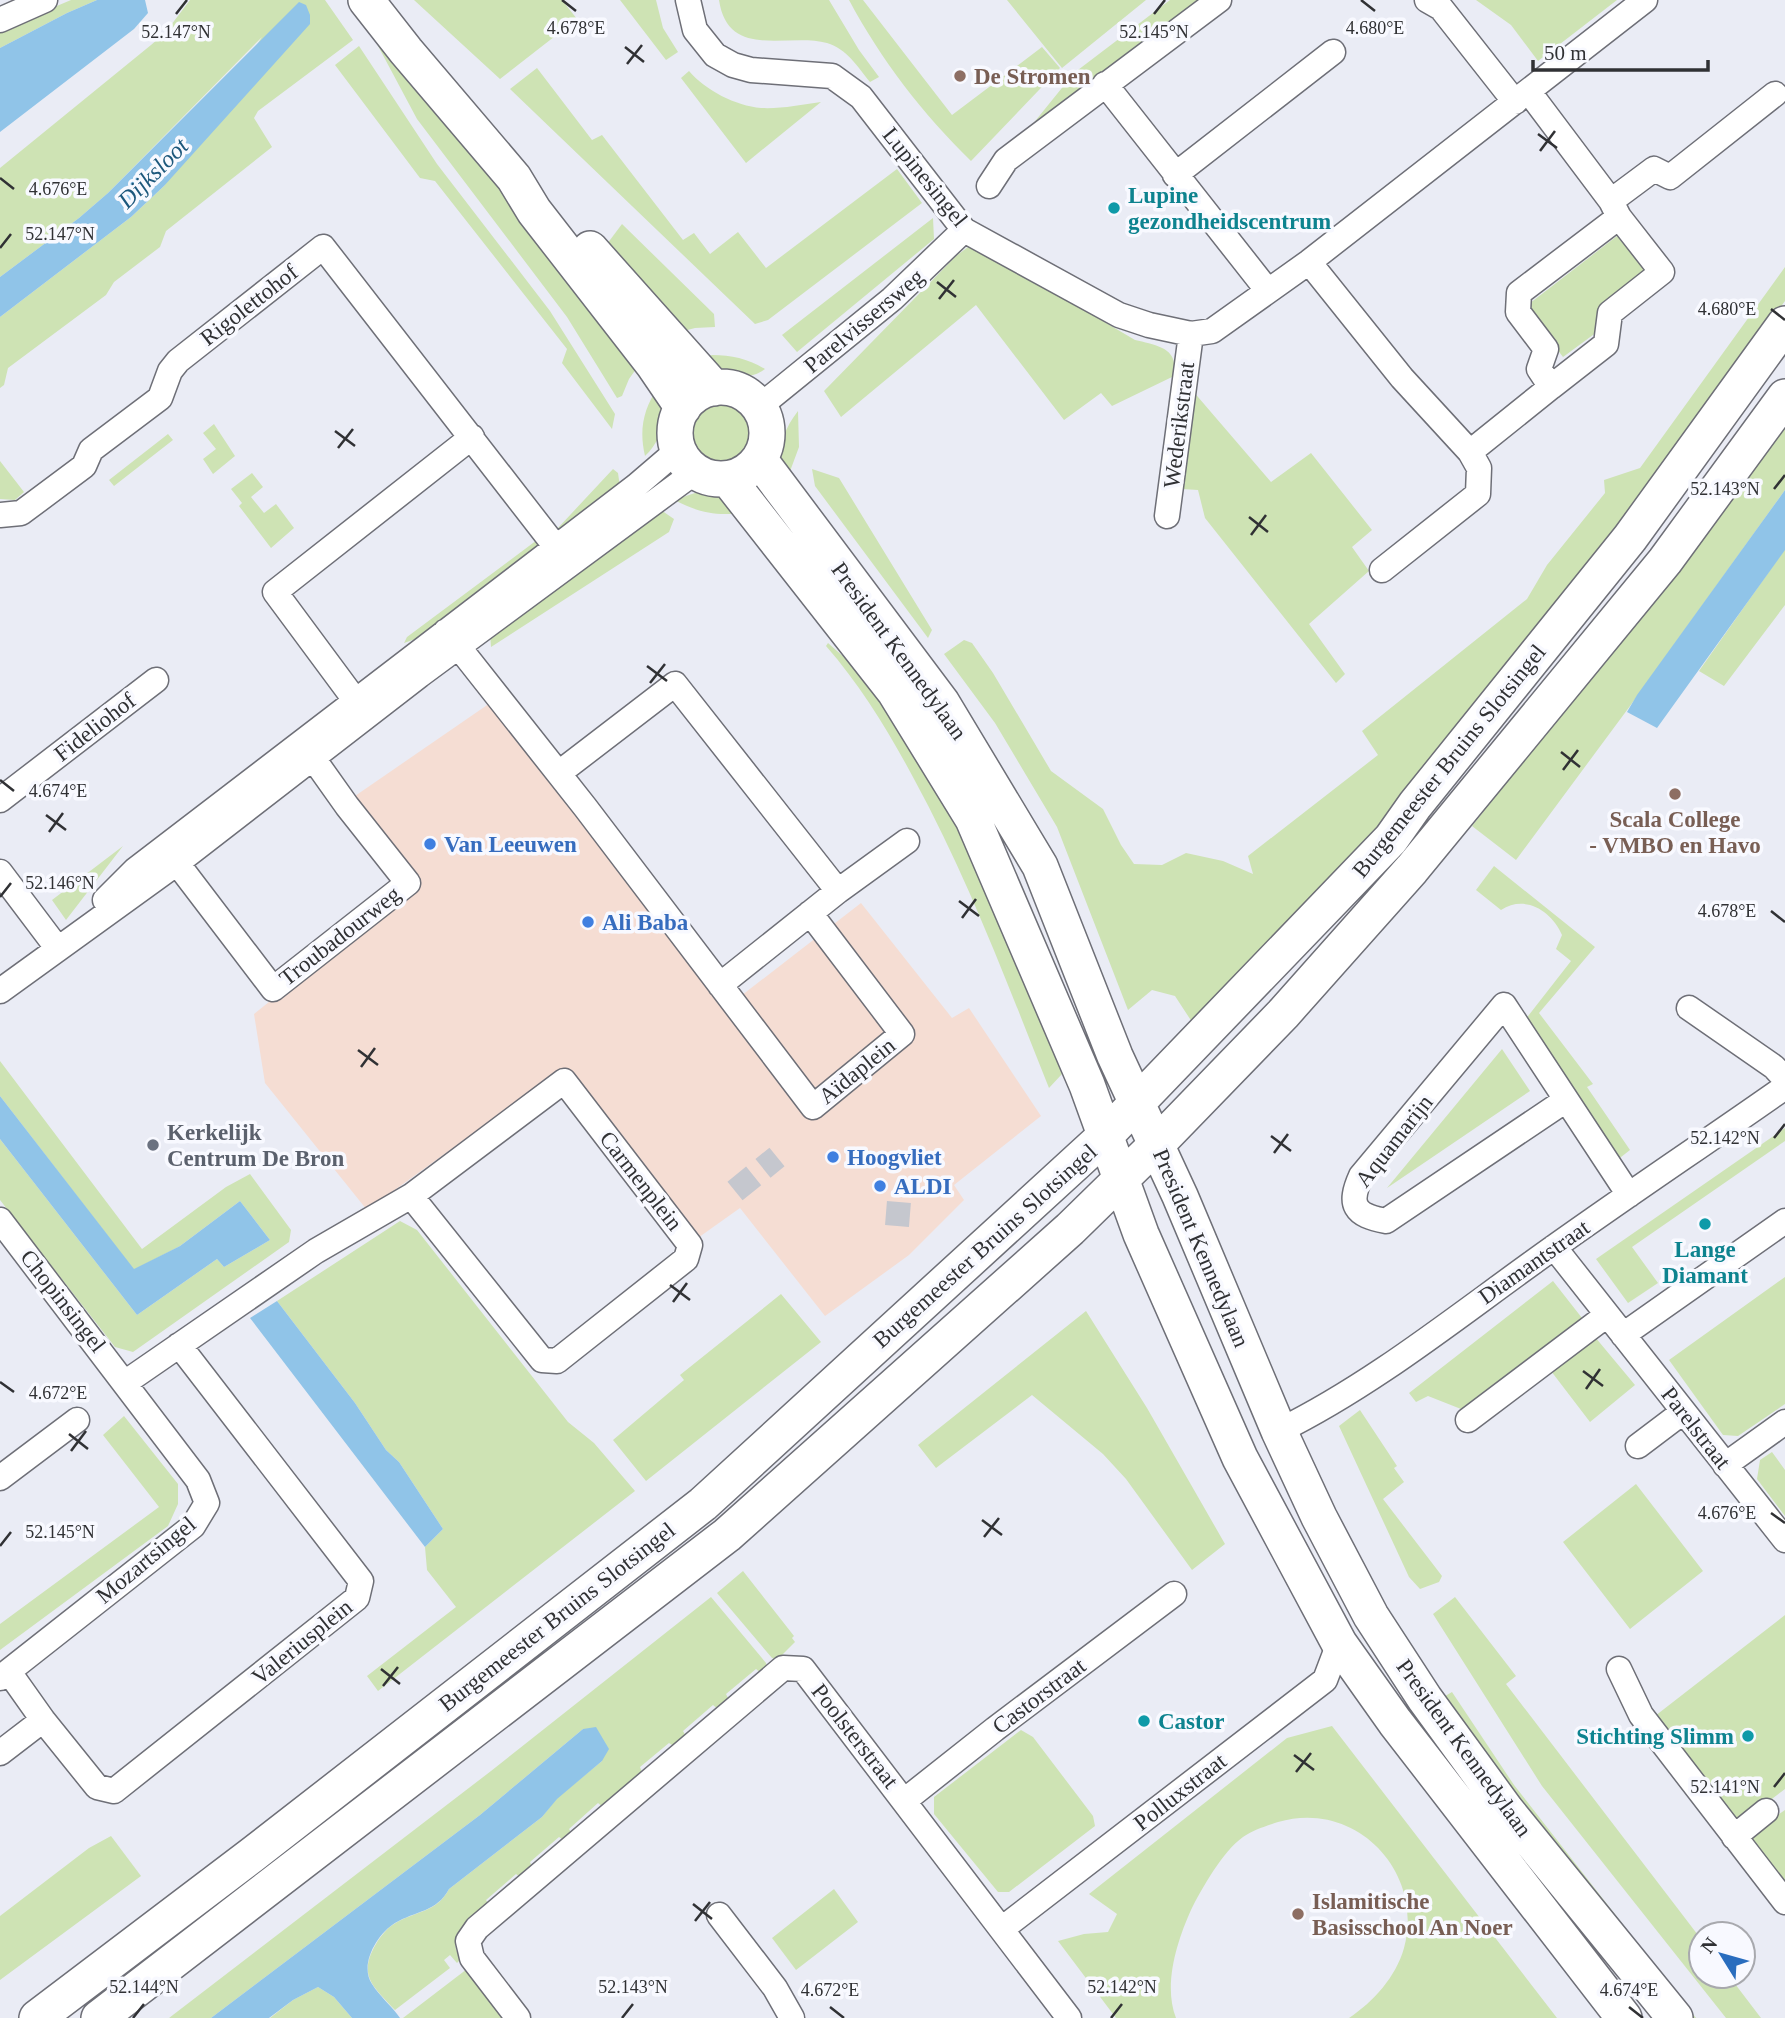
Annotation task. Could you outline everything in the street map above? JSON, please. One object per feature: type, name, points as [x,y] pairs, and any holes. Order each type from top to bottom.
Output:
[{"type":"main road","points":[[366,0],[514,178],[534,211],[653,364],[683,408]]},
{"type":"main road","points":[[514,178],[545,198],[714,388]]},
{"type":"main road","name":"Burgemeester Bruins Slotsingel","points":[[37,2018],[252,1855],[703,1504],[1105,1136],[1391,839],[1415,805],[1630,538],[1785,324]]},
{"type":"main road","points":[[714,388],[739,391],[759,407],[767,433],[759,459],[746,472],[701,467],[675,432],[683,408],[696,394],[714,388]]},
{"type":"main road","name":"Burgemeester Bruins Slotsingel","points":[[99,2018],[727,1535],[1070,1229],[1283,1014],[1412,869],[1665,561],[1785,397]]},
{"type":"main road","name":"President Kennedylaan","points":[[759,459],[942,703],[1040,866],[1115,1056],[1279,1431],[1319,1517],[1371,1616],[1416,1686],[1506,1810],[1675,2018]]},
{"type":"main road","name":"President Kennedylaan","points":[[701,467],[895,692],[973,818],[1087,1085],[1141,1234],[1240,1458],[1339,1643],[1403,1732],[1624,2018]]},
{"type":"street","points":[[0,19],[45,0]]},
{"type":"street","name":"Lupinesingel","points":[[688,0],[695,30],[715,55],[733,65],[751,69],[832,76],[861,97],[964,230],[1119,315],[1191,334]]},
{"type":"street","name":"Lupinesingel","points":[[989,186],[1006,160],[1219,0]]},
{"type":"street","points":[[1427,0],[1441,8],[1522,97],[1615,209],[1662,272],[1610,313],[1606,344],[1471,452]]},
{"type":"street","points":[[1191,334],[1212,331],[1309,262],[1645,0]]},
{"type":"street","points":[[1175,175],[1333,52]]},
{"type":"street","points":[[1105,84],[1268,291]]},
{"type":"street","points":[[1551,387],[1539,369],[1546,349],[1518,312],[1519,293],[1615,209],[1654,169],[1670,177],[1775,94]]},
{"type":"street","name":"Parelvissersweg","points":[[759,407],[892,299],[964,230]]},
{"type":"street","name":"Rigolettohof","points":[[0,515],[21,513],[84,466],[91,450],[160,398],[170,371],[178,360],[323,247],[563,555]]},
{"type":"street","points":[[1309,262],[1402,377],[1471,452],[1479,468],[1478,494],[1382,570]]},
{"type":"street","name":"Wederikstraat","points":[[1167,516],[1191,334]]},
{"type":"street","points":[[355,701],[275,592],[472,437]]},
{"type":"street","points":[[0,991],[177,863],[307,750],[563,555],[636,486],[701,467]]},
{"type":"street","points":[[58,949],[135,870],[178,836],[307,750],[355,701],[452,638]]},
{"type":"street","name":"Aïdaplein","points":[[452,638],[559,773],[813,1107],[902,1034],[810,914]]},
{"type":"street","name":"Fideliohof","points":[[0,800],[156,680]]},
{"type":"street","points":[[559,773],[675,684],[838,891]]},
{"type":"street","name":"Troubadourweg","points":[[177,863],[273,989],[408,883],[307,750]]},
{"type":"street","points":[[177,863],[178,836]]},
{"type":"street","points":[[720,985],[838,891],[907,841]]},
{"type":"street","points":[[0,872],[58,949]]},
{"type":"street","name":"Aquamarijn","points":[[1566,1100],[1386,1221],[1369,1218],[1356,1207],[1353,1194],[1361,1176],[1504,1005],[1629,1195]]},
{"type":"street","points":[[1689,1008],[1774,1067],[1785,1079]]},
{"type":"street","name":"Carmenplein","points":[[126,1382],[316,1251],[411,1196],[564,1081],[690,1245],[686,1259],[557,1361],[542,1360],[411,1196]]},
{"type":"street","name":"Diamantstraat","points":[[1279,1431],[1318,1412],[1371,1379],[1554,1247],[1785,1087]]},
{"type":"street","name":"Chopinsingel","points":[[0,1220],[126,1382]]},
{"type":"street","points":[[1623,1335],[1785,1221]]},
{"type":"street","name":"Parelstraat","points":[[1554,1247],[1785,1540]]},
{"type":"street","points":[[1468,1420],[1607,1315]]},
{"type":"street","name":"Valeriusplein","points":[[4,1675],[97,1787],[114,1791],[357,1598],[361,1581],[180,1345]]},
{"type":"street","name":"Mozartsingel","points":[[4,1675],[193,1526],[207,1503],[198,1480],[126,1382]]},
{"type":"street","points":[[1637,1446],[1683,1412]]},
{"type":"street","points":[[0,1478],[77,1420]]},
{"type":"street","points":[[1724,1465],[1785,1422]]},
{"type":"street","name":"Castorstraat","points":[[904,1801],[1174,1594]]},
{"type":"street","name":"Polluxstraat","points":[[1003,1928],[1325,1680],[1339,1643]]},
{"type":"street","name":"Poolsterstraat","points":[[518,2018],[472,1958],[468,1941],[477,1928],[783,1668],[803,1669],[1069,2018]]},
{"type":"street","points":[[1619,1669],[1641,1714],[1785,1902]]},
{"type":"street","points":[[0,1753],[43,1720]]},
{"type":"street","points":[[1734,1837],[1766,1811]]},
{"type":"street","points":[[719,1915],[775,1987],[792,2018]]},
{"type":"shaded area","points":[[493,701],[728,1006],[861,903],[952,1018],[969,1008],[1041,1116],[954,1185],[964,1200],[909,1255],[825,1316],[740,1208],[695,1240],[561,1070],[367,1210],[265,1083],[254,1014],[417,883],[355,796]]},
{"type":"green space","points":[[71,0],[97,0],[0,48],[0,30]]},
{"type":"green space","points":[[190,0],[325,0],[353,40],[258,111],[254,118],[272,147],[166,231],[160,247],[114,282],[106,295],[8,368],[4,385],[0,388],[0,317],[131,217],[164,186],[262,37],[108,193],[0,277],[0,168],[165,33]]},
{"type":"green space","points":[[414,0],[562,0],[577,19],[500,79]]},
{"type":"green space","points":[[620,0],[656,0],[663,28],[678,52],[666,60]]},
{"type":"green space","points":[[719,0],[829,0],[879,77],[870,82],[846,54],[827,43],[747,38],[734,31],[725,19]]},
{"type":"green space","points":[[849,0],[863,0],[952,115],[1042,47],[1060,68],[971,161],[904,85]]},
{"type":"green space","points":[[1007,0],[1146,0],[1062,68]]},
{"type":"green space","points":[[1170,0],[1210,0],[1007,156],[1074,73]]},
{"type":"green space","points":[[1476,0],[1617,0],[1538,61],[1511,25]]},
{"type":"green space","points":[[382,41],[641,362],[629,379],[622,396],[617,398],[567,317],[417,119],[377,44]]},
{"type":"green space","points":[[359,46],[437,164],[550,311],[615,414],[612,429],[562,363],[567,349],[435,181],[420,178],[335,65]]},
{"type":"green space","points":[[537,68],[592,140],[602,135],[683,240],[694,233],[710,254],[738,232],[766,268],[897,169],[922,203],[768,320],[755,324],[510,89]]},
{"type":"green space","points":[[689,71],[712,91],[751,107],[776,108],[821,102],[746,163],[681,78]]},
{"type":"green space","points":[[933,218],[934,239],[797,352],[782,335]]},
{"type":"green space","points":[[622,224],[714,314],[715,327],[680,332],[607,244]]},
{"type":"green space","points":[[1617,236],[1648,273],[1597,332],[1563,357],[1525,307]]},
{"type":"green space","points":[[968,247],[984,251],[1135,340],[1165,350],[1174,360],[1172,377],[1112,406],[1101,393],[1064,420],[976,305],[841,417],[824,391],[956,256]]},
{"type":"green space","points":[[1785,267],[1785,301],[1655,479],[1397,811],[1192,1022],[1175,996],[1152,990],[1128,1010],[1057,827],[995,723],[944,654],[964,640],[972,643],[993,673],[1051,771],[1103,809],[1134,864],[1162,865],[1186,853],[1223,861],[1253,874],[1248,856],[1378,755],[1362,731],[1527,599],[1547,565],[1605,493],[1604,480],[1640,468]]},
{"type":"green space","points":[[712,355],[740,358],[765,369],[749,376],[732,374],[700,359]]},
{"type":"green space","points":[[658,387],[664,405],[663,424],[656,442],[645,456],[642,437],[644,420]]},
{"type":"green space","points":[[1192,390],[1271,482],[1311,453],[1372,530],[1352,547],[1369,571],[1309,624],[1345,674],[1336,683],[1205,518],[1198,490],[1182,489]]},
{"type":"green space","points":[[721,405],[732,407],[741,413],[747,422],[747,444],[741,453],[732,459],[721,461],[710,459],[701,453],[695,444],[693,433],[695,422],[701,413],[710,407]]},
{"type":"green space","points":[[1785,410],[1785,490],[1516,860],[1472,826],[1629,628]]},
{"type":"green space","points":[[798,411],[799,447],[789,474],[778,464],[779,456],[786,429]]},
{"type":"green space","points":[[214,424],[235,456],[213,474],[203,459],[216,449],[203,433]]},
{"type":"green space","points":[[168,434],[173,440],[114,486],[109,480]]},
{"type":"green space","points":[[0,461],[24,492],[15,500],[0,499]]},
{"type":"green space","points":[[613,469],[618,473],[620,487],[560,533],[557,529]]},
{"type":"green space","points":[[812,469],[839,478],[932,630],[928,638],[815,486]]},
{"type":"green space","points":[[252,473],[263,487],[251,497],[264,513],[276,504],[294,528],[271,548],[239,506],[242,503],[231,489]]},
{"type":"green space","points":[[701,491],[714,492],[743,513],[708,512],[674,500]]},
{"type":"green space","points":[[658,508],[674,519],[669,532],[491,647],[490,633]]},
{"type":"green space","points":[[537,540],[541,546],[430,634],[404,643],[407,637]]},
{"type":"green space","points":[[1785,549],[1785,605],[1724,686],[1699,671]]},
{"type":"green space","points":[[828,643],[863,674],[901,717],[1015,940],[1062,1074],[1049,1088],[986,931],[934,816],[884,727],[863,693],[826,646]]},
{"type":"green space","points":[[123,846],[66,920],[52,900]]},
{"type":"green space","points":[[1494,866],[1595,947],[1539,1013],[1593,1084],[1587,1087],[1630,1150],[1616,1161],[1525,1020],[1571,961],[1556,949],[1562,935],[1545,912],[1519,904],[1501,910],[1476,890]]},
{"type":"green space","points":[[1502,1049],[1530,1091],[1387,1188]]},
{"type":"green space","points":[[0,1061],[142,1249],[226,1187],[250,1174],[291,1230],[289,1242],[133,1352],[115,1347],[0,1200],[0,1139],[137,1315],[217,1259],[224,1267],[270,1240],[240,1201],[180,1246],[134,1270],[0,1096]]},
{"type":"green space","points":[[1785,1128],[1785,1141],[1632,1247],[1658,1283],[1628,1303],[1596,1259]]},
{"type":"green space","points":[[400,1221],[417,1230],[568,1422],[594,1443],[635,1491],[378,1691],[367,1676],[456,1607],[427,1570],[425,1547],[443,1529],[399,1462],[386,1450],[355,1403],[277,1301]]},
{"type":"green space","points":[[1785,1277],[1785,1404],[1738,1436],[1723,1435],[1669,1360]]},
{"type":"green space","points":[[1553,1281],[1582,1318],[1461,1409],[1428,1396],[1416,1402],[1409,1393]]},
{"type":"green space","points":[[781,1294],[821,1342],[646,1481],[613,1440],[684,1380],[680,1375]]},
{"type":"green space","points":[[1086,1311],[1147,1408],[1225,1544],[1192,1570],[1126,1479],[1103,1454],[1032,1395],[936,1468],[918,1445]]},
{"type":"green space","points":[[1595,1337],[1635,1385],[1590,1422],[1551,1371]]},
{"type":"green space","points":[[1360,1410],[1397,1466],[1394,1468],[1404,1482],[1383,1499],[1442,1576],[1439,1582],[1420,1589],[1409,1577],[1339,1426]]},
{"type":"green space","points":[[124,1416],[178,1484],[178,1504],[168,1526],[0,1650],[0,1624],[159,1507],[103,1435]]},
{"type":"green space","points":[[1772,1452],[1785,1470],[1785,1516],[1757,1479],[1760,1460]]},
{"type":"green space","points":[[1636,1484],[1703,1571],[1630,1629],[1563,1542]]},
{"type":"green space","points":[[743,1571],[794,1636],[792,1638],[795,1642],[777,1660],[772,1658],[717,1593]]},
{"type":"green space","points":[[711,1597],[767,1667],[761,1673],[756,1669],[726,1694],[729,1700],[719,1710],[713,1705],[683,1731],[687,1738],[675,1747],[669,1743],[640,1767],[643,1775],[604,1808],[598,1803],[569,1829],[572,1834],[565,1841],[559,1837],[530,1862],[532,1867],[521,1878],[516,1874],[486,1900],[490,1906],[455,1940],[461,1959],[457,1963],[450,1955],[444,1960],[450,1968],[395,2010],[375,1987],[368,1973],[370,1955],[389,1928],[438,1903],[449,1889],[542,1817],[557,1798],[602,1761],[583,1729],[480,1815],[211,2018],[169,2018],[491,1771]]},
{"type":"green space","points":[[1455,1597],[1516,1676],[1506,1684],[1687,1921],[1687,1969],[1542,1786],[1433,1614]]},
{"type":"green space","points":[[1785,1615],[1785,1789],[1738,1825],[1655,1716]]},
{"type":"green space","points":[[1452,1692],[1514,1785],[1696,2018],[1684,2018],[1440,1699]]},
{"type":"green space","points":[[1332,1726],[1557,2018],[1349,2018],[1382,1988],[1400,1959],[1408,1920],[1404,1893],[1394,1868],[1378,1848],[1357,1831],[1333,1821],[1306,1818],[1278,1822],[1247,1835],[1235,1843],[1214,1870],[1191,1910],[1173,1963],[1171,1992],[1176,2018],[1116,2018],[1058,1941],[1084,1934],[1108,1932],[1117,1914],[1089,1894],[1287,1738]]},
{"type":"green space","points":[[1021,1730],[1033,1737],[1093,1816],[1095,1826],[1009,1892],[998,1892],[934,1814],[934,1797]]},
{"type":"green space","points":[[1785,1810],[1785,1889],[1745,1837]]},
{"type":"green space","points":[[111,1836],[141,1876],[0,1980],[0,1916],[89,1848]]},
{"type":"green space","points":[[834,1889],[858,1922],[796,1970],[772,1938]]},
{"type":"green space","points":[[467,1969],[504,2018],[403,2018]]},
{"type":"green space","points":[[318,1987],[334,1997],[352,2018],[270,2018],[293,2000]]},
{"type":"green space","points":[[1704,1990],[1740,1990],[1761,2018],[1726,2018]]},
{"type":"water","points":[[97,0],[145,0],[148,13],[134,29],[0,132],[0,48]]},
{"type":"water","name":"Dijksloot","points":[[299,2],[306,5],[310,24],[164,186],[131,217],[0,317],[0,277],[108,193]]},
{"type":"water","points":[[1785,490],[1785,550],[1657,728],[1627,712],[1637,695]]},
{"type":"water","points":[[0,1096],[134,1269],[180,1246],[240,1201],[270,1240],[224,1267],[217,1259],[137,1315],[0,1139]]},
{"type":"water","points":[[277,1301],[355,1403],[386,1450],[399,1462],[443,1529],[425,1547],[250,1318]]},
{"type":"water","points":[[596,1727],[609,1749],[602,1761],[557,1799],[542,1817],[449,1889],[432,1907],[395,1923],[376,1942],[369,1959],[369,1976],[375,1989],[400,2018],[352,2018],[334,1997],[318,1987],[293,2000],[269,2018],[211,2018],[480,1815],[583,1729]]},
{"type":"tunnel","points":[[735,1191],[777,1157]]},
{"type":"tunnel","points":[[886,1213],[911,1215]]},
{"type":"place","name":"De Stromen","points":[[960,76]]},
{"type":"place","name":"Lupine gezondheidscentrum","points":[[1114,208]]},
{"type":"place","name":"Scala College - VMBO en Havo","points":[[1675,794]]},
{"type":"place","name":"Van Leeuwen","points":[[430,844]]},
{"type":"place","name":"Ali Baba","points":[[588,922]]},
{"type":"place","name":"Kerkelijk Centrum De Bron","points":[[153,1145]]},
{"type":"place","name":"Hoogvliet","points":[[833,1157]]},
{"type":"place","name":"ALDI","points":[[880,1186]]},
{"type":"place","name":"Lange Diamant","points":[[1705,1224]]},
{"type":"place","name":"Castor","points":[[1144,1721]]},
{"type":"place","name":"Stichting Slimm","points":[[1748,1736]]},
{"type":"place","name":"Islamitische Basisschool An Noer","points":[[1298,1914]]}]
